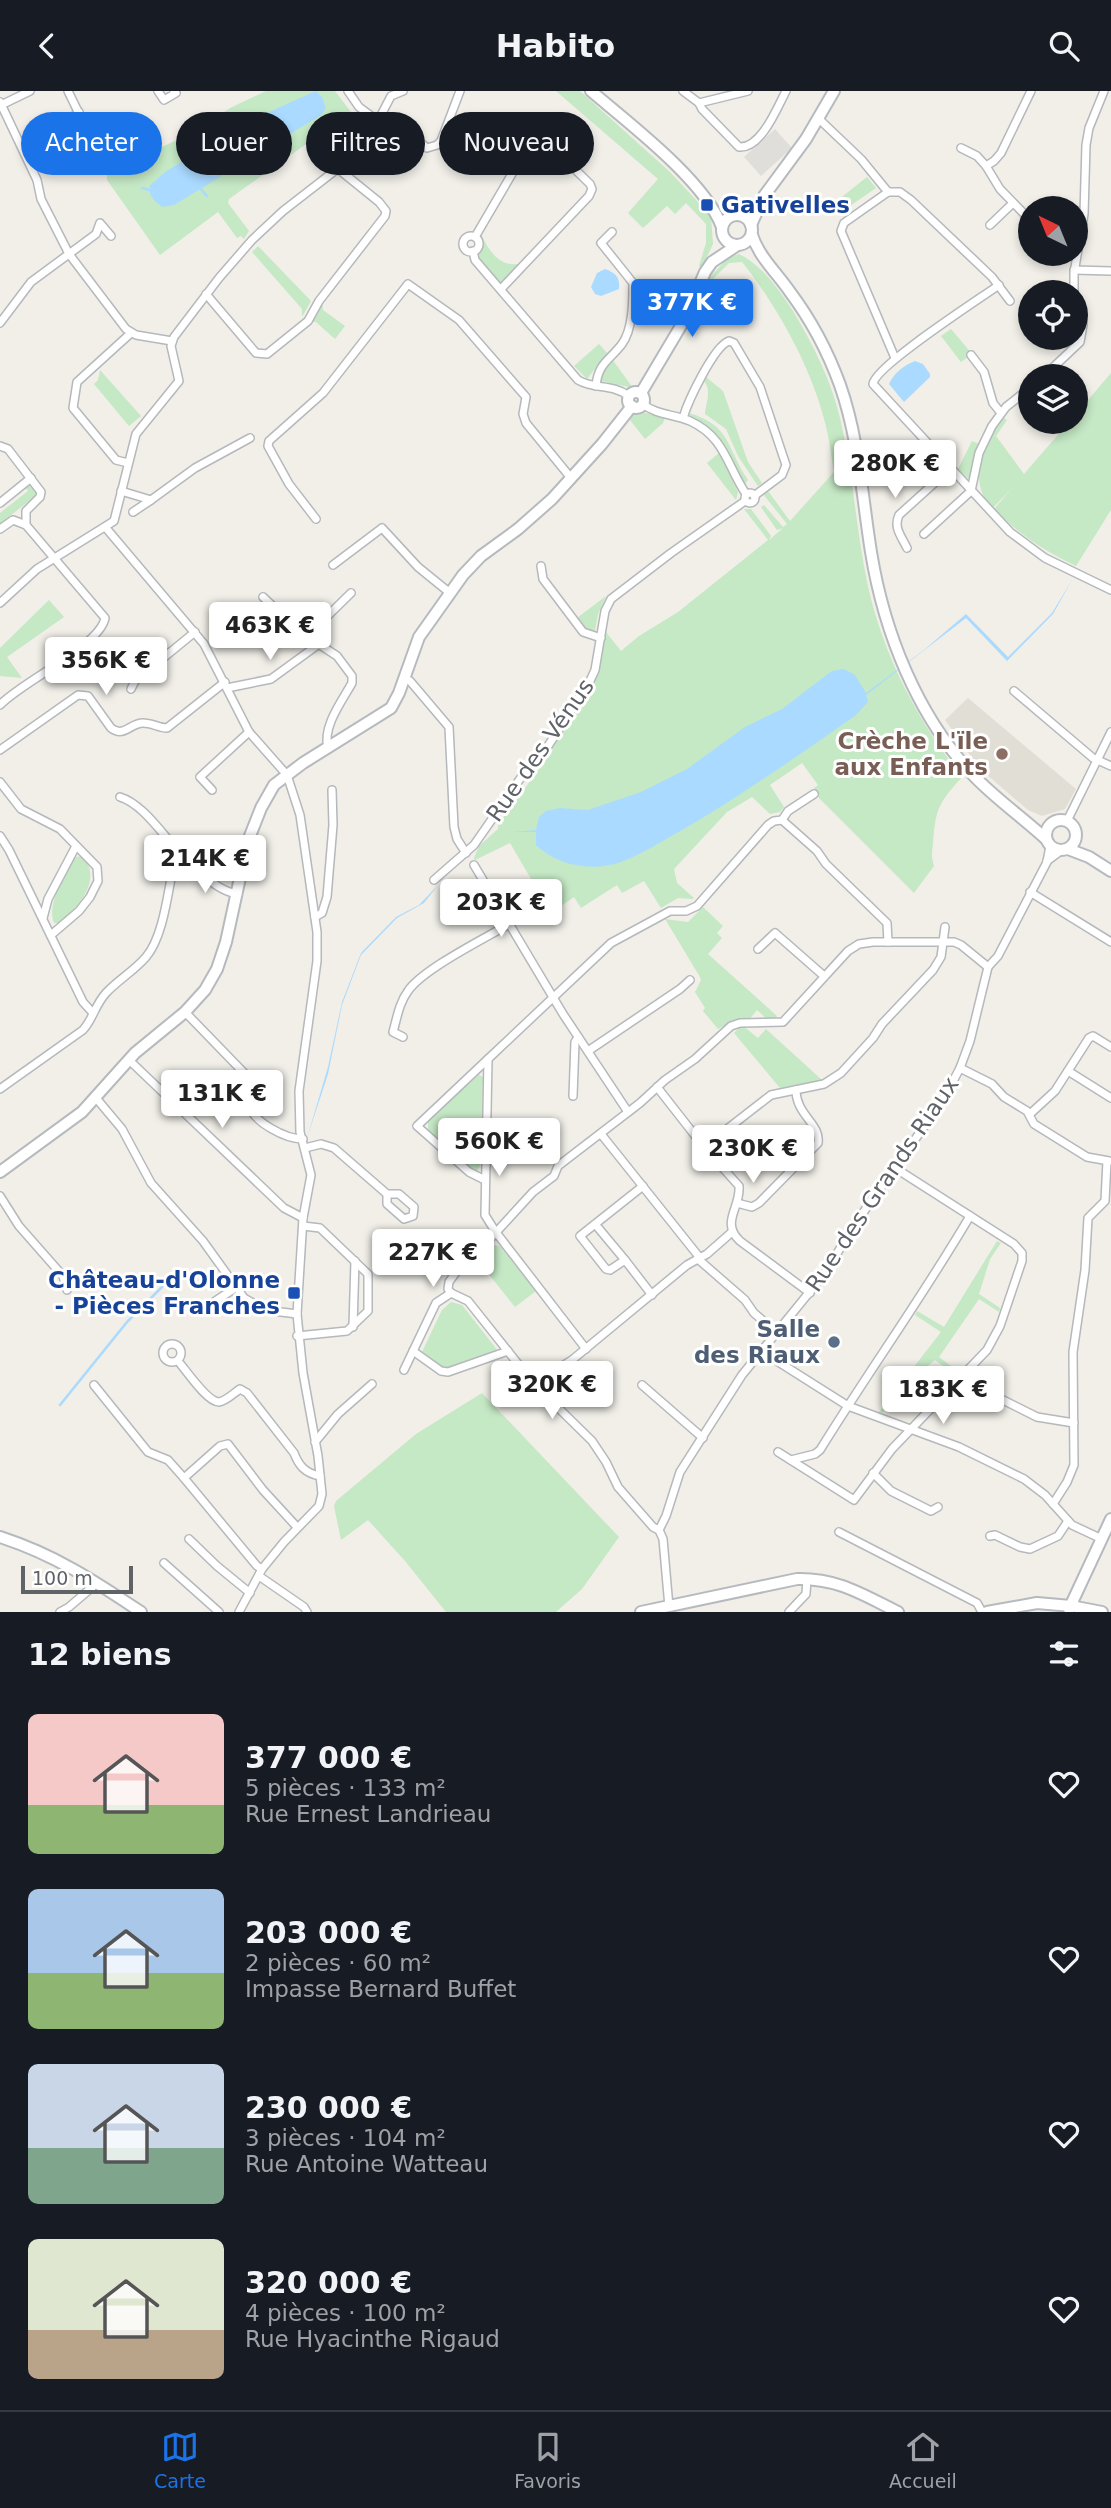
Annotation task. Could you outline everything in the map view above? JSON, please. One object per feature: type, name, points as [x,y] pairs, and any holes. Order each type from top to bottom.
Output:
[{"type":"street","points":[[30,91],[1,103],[37,180],[41,199],[69,254],[131,333],[172,341]]},
{"type":"street","points":[[68,91],[79,112]]},
{"type":"street","points":[[158,91],[164,100],[176,93],[174,91]]},
{"type":"street","points":[[348,91],[365,112]]},
{"type":"street","points":[[382,112],[391,96],[403,91]]},
{"type":"street","points":[[425,146],[437,145],[441,141],[460,91]]},
{"type":"street","points":[[592,91],[662,153],[709,201],[744,217],[767,263],[810,321],[829,356],[842,389],[856,446],[876,579],[889,627],[906,670],[933,721],[957,757],[988,790],[1025,819],[1048,842],[1089,857],[1111,871]]},
{"type":"street","points":[[683,91],[699,103],[740,147],[745,148],[763,132],[786,91]]},
{"type":"street","points":[[699,103],[748,91]]},
{"type":"street","points":[[712,262],[749,240],[764,196],[818,119],[834,91]]},
{"type":"street","points":[[986,166],[1001,153],[1031,91]]},
{"type":"street","points":[[1085,196],[1087,136],[1104,91]]},
{"type":"street","points":[[818,119],[870,169],[888,192]]},
{"type":"street","points":[[500,289],[589,196],[592,188],[540,137],[533,138],[475,237],[470,236],[464,241],[466,249],[473,251],[475,260],[578,380],[596,386],[617,388],[652,411],[683,418],[708,433],[722,447],[747,495]]},
{"type":"street","points":[[961,148],[978,156],[994,181],[1018,208]]},
{"type":"street","points":[[0,603],[27,577],[114,521],[133,442],[140,426],[178,384],[172,341],[206,294],[251,240],[329,175]]},
{"type":"street","points":[[206,294],[256,353],[261,355],[267,354],[308,321],[319,302],[385,216],[384,207],[344,175]]},
{"type":"street","points":[[895,358],[841,231],[844,223],[888,192],[900,192],[904,195],[999,285],[1010,301]]},
{"type":"street","points":[[0,1173],[77,1116],[140,1048],[185,1012],[205,990],[217,969],[226,943],[245,853],[261,808],[274,785],[391,708],[397,700],[419,637],[450,593],[481,556],[528,521],[602,444],[636,400],[669,349],[712,262],[726,219],[737,215],[764,196]]},
{"type":"street","points":[[709,201],[726,241],[767,263]]},
{"type":"street","points":[[990,225],[1013,203]]},
{"type":"street","points":[[0,323],[31,282],[96,234],[100,223],[111,236]]},
{"type":"street","points":[[596,386],[598,371],[623,344],[630,324],[633,283],[601,243],[612,232]]},
{"type":"street","points":[[1074,280],[1075,266]]},
{"type":"street","points":[[1074,270],[1111,271]]},
{"type":"street","points":[[316,519],[284,475],[268,446],[269,441],[323,393],[408,284],[456,317],[495,359],[526,397],[523,414],[526,423],[571,478]]},
{"type":"street","points":[[999,285],[895,358],[872,380],[875,387],[1010,532],[1034,552],[1111,590]]},
{"type":"street","points":[[0,309],[13,306]]},
{"type":"street","points":[[128,463],[116,460],[73,408],[77,382],[131,333]]},
{"type":"street","name":"Rue des Vénus","points":[[434,880],[466,853],[522,776],[546,749],[589,683],[595,670],[607,605],[615,595],[747,495],[782,475],[786,465],[760,387],[734,343],[724,342],[721,346],[691,398],[683,418]]},
{"type":"street","points":[[1057,364],[1072,350]]},
{"type":"street","points":[[971,355],[984,372],[993,403],[1001,413]]},
{"type":"street","points":[[924,534],[971,491],[984,441],[1001,413],[1018,398]]},
{"type":"street","points":[[133,512],[195,468],[250,438]]},
{"type":"street","points":[[0,446],[8,449],[41,495],[26,510],[26,525]]},
{"type":"street","points":[[907,548],[897,529],[899,515],[951,468]]},
{"type":"street","points":[[0,503],[31,478]]},
{"type":"street","points":[[121,491],[151,500]]},
{"type":"street","points":[[0,529],[13,520],[26,525],[105,618],[103,627],[66,658],[0,705]]},
{"type":"street","points":[[333,565],[382,527],[418,567],[450,593]]},
{"type":"street","points":[[106,528],[195,632],[209,652],[249,732],[286,775],[300,815],[318,943],[299,1091],[299,1114],[311,1175],[303,1222],[297,1336],[322,1500],[260,1573],[239,1612]]},
{"type":"street","points":[[541,566],[543,579],[583,632],[601,638]]},
{"type":"street","points":[[306,637],[351,593]]},
{"type":"street","points":[[263,597],[306,637],[337,656],[353,679],[329,727],[326,745],[328,748]]},
{"type":"street","points":[[131,689],[135,681],[195,632]]},
{"type":"street","points":[[0,747],[78,695],[88,696],[114,731],[123,732],[140,723],[167,728],[226,685],[271,678],[319,645]]},
{"type":"street","points":[[405,678],[449,727],[454,827],[457,839],[466,853]]},
{"type":"street","points":[[1014,691],[1097,760],[1111,766]]},
{"type":"street","points":[[212,790],[200,777],[249,732]]},
{"type":"street","points":[[1067,821],[1111,732]]},
{"type":"street","points":[[0,782],[21,809],[61,829],[97,867],[98,881],[90,897],[79,911],[51,935]]},
{"type":"street","points":[[314,917],[322,913],[327,897],[333,825],[332,790]]},
{"type":"street","points":[[782,820],[788,811],[814,794]]},
{"type":"street","points":[[120,797],[129,800],[183,858],[221,890],[238,894]]},
{"type":"street","points":[[1025,819],[1049,825],[1059,819],[1067,821],[1076,830],[1076,839],[1089,857]]},
{"type":"street","points":[[485,1180],[469,1171],[417,1126],[613,941],[670,911],[686,911],[697,906],[774,821],[782,820],[817,851],[826,864],[887,923],[888,942]]},
{"type":"street","points":[[1048,842],[1049,825]]},
{"type":"street","points":[[0,835],[83,1002],[92,1012]]},
{"type":"street","points":[[1065,849],[1076,839]]},
{"type":"street","name":"Rue des Grands Riaux","points":[[1047,862],[1048,842]]},
{"type":"street","points":[[43,918],[48,899],[76,846]]},
{"type":"street","name":"Rue des Grands Riaux","points":[[659,1530],[680,1472],[742,1375],[810,1293],[942,1103],[960,1068],[982,999],[989,967],[1047,862],[1065,849]]},
{"type":"street","points":[[0,1089],[79,1034],[89,1023],[92,1012],[106,992],[153,948],[174,863],[183,858]]},
{"type":"street","points":[[474,866],[553,998],[628,1112]]},
{"type":"street","points":[[1030,892],[1111,941]]},
{"type":"street","points":[[403,1037],[393,1032],[403,997],[412,985],[425,974],[509,924]]},
{"type":"street","points":[[704,1147],[771,1095],[824,1084],[841,1073],[873,1038],[885,1020],[938,964],[944,941],[944,927]]},
{"type":"street","points":[[758,949],[775,933],[824,976]]},
{"type":"street","points":[[669,1607],[663,1539],[659,1530],[653,1527],[621,1492],[592,1441],[534,1384],[468,1301],[451,1293],[448,1289],[449,1282],[459,1266],[478,1252],[533,1192],[554,1176],[558,1166],[695,1059],[731,1026],[740,1023],[783,1021],[854,946],[867,942],[944,941],[961,945],[989,967]]},
{"type":"street","points":[[588,1051],[680,989],[690,979]]},
{"type":"street","points":[[185,1012],[247,1076],[248,1103],[251,1110],[271,1128],[296,1139],[303,1139]]},
{"type":"street","points":[[1030,1114],[1052,1095],[1091,1036],[1111,1047]]},
{"type":"street","points":[[573,1096],[575,1042],[578,1037]]},
{"type":"street","points":[[488,1059],[484,1208],[488,1221],[586,1349]]},
{"type":"street","points":[[129,1060],[284,1208],[303,1222],[320,1228],[368,1274],[368,1311],[353,1328],[347,1331],[297,1336]]},
{"type":"street","points":[[960,1068],[990,1082],[1004,1097],[1027,1111],[1034,1124],[1087,1157],[1109,1161],[1105,1201],[1090,1215],[1087,1227],[1085,1269],[1073,1343],[1074,1465],[1054,1504]]},
{"type":"street","points":[[1069,1071],[1111,1098]]},
{"type":"street","points":[[657,1087],[739,1186],[732,1232],[740,1241],[810,1293]]},
{"type":"street","points":[[737,1203],[751,1207],[759,1203],[818,1143],[817,1131],[798,1106],[796,1090]]},
{"type":"street","points":[[96,1098],[122,1129],[151,1183],[203,1241],[235,1288],[254,1306],[297,1314]]},
{"type":"street","points":[[601,1134],[699,1258],[777,1332]]},
{"type":"street","points":[[305,1148],[321,1144],[334,1148],[387,1194]]},
{"type":"street","points":[[778,1452],[854,1500],[873,1473],[911,1429],[963,1377],[997,1334],[1022,1261],[1021,1250],[895,1168]]},
{"type":"street","points":[[625,1260],[610,1270],[606,1269],[580,1236],[643,1186]]},
{"type":"street","points":[[0,1196],[19,1226],[63,1276],[66,1290]]},
{"type":"street","points":[[791,1460],[818,1452],[900,1331],[970,1216]]},
{"type":"street","points":[[596,1224],[652,1295]]},
{"type":"street","points":[[534,1384],[586,1349],[732,1232]]},
{"type":"street","points":[[353,1328],[355,1261]]},
{"type":"street","points":[[196,1310],[202,1310],[235,1288]]},
{"type":"street","points":[[404,1370],[436,1303],[451,1293]]},
{"type":"street","points":[[413,1351],[441,1371],[448,1372],[508,1351]]},
{"type":"street","points":[[761,1351],[848,1406],[960,1447],[1001,1467],[1036,1488],[1068,1521],[1102,1539]]},
{"type":"street","points":[[178,1361],[212,1399],[220,1402],[240,1389],[247,1393],[294,1453],[303,1469],[320,1476]]},
{"type":"street","points":[[963,1377],[973,1385],[1037,1417],[1073,1423]]},
{"type":"street","points":[[315,1442],[338,1414],[372,1384]]},
{"type":"street","points":[[94,1385],[148,1452],[168,1460],[184,1478],[260,1573],[307,1612]]},
{"type":"street","points":[[642,1385],[702,1438]]},
{"type":"street","points":[[184,1478],[220,1445],[229,1444],[263,1490],[298,1527]]},
{"type":"street","points":[[873,1473],[891,1491],[931,1511],[938,1507]]},
{"type":"street","points":[[1070,1609],[1111,1519]]},
{"type":"street","points":[[990,1535],[1030,1549],[1058,1536],[1068,1521]]},
{"type":"street","points":[[839,1532],[977,1603],[985,1612],[1030,1604],[1102,1612]]},
{"type":"street","points":[[0,1537],[46,1553],[141,1612]]},
{"type":"street","points":[[189,1539],[250,1593]]},
{"type":"street","points":[[164,1563],[219,1612]]},
{"type":"street","points":[[789,1612],[806,1594],[807,1579]]},
{"type":"street","points":[[649,1611],[807,1579],[824,1579],[898,1612]]},
{"type":"street","points":[[60,1612],[97,1583]]},
{"type":"shaded area","points":[[775,129],[792,148],[761,176],[744,157]]},
{"type":"shaded area","name":"Crèche L'ïle aux Enfants","points":[[968,698],[1076,789],[1065,809],[1042,816],[1028,810],[979,768],[945,720]]},
{"type":"green space","points":[[266,91],[335,91],[351,112],[306,112],[306,144],[292,154],[292,112],[224,112]]},
{"type":"green space","points":[[556,91],[580,91],[670,172],[711,216],[713,244],[702,267],[699,266],[706,243],[706,224],[686,203],[675,214],[667,206],[643,228],[628,213],[658,179],[594,124],[594,112],[580,112]]},
{"type":"green space","points":[[176,140],[176,175],[263,175],[229,199],[228,203],[249,231],[244,239],[241,236],[237,238],[218,212],[160,255],[107,180],[107,175],[162,175],[162,147]]},
{"type":"green space","points":[[867,177],[876,188],[844,210],[840,205],[837,207],[833,204]]},
{"type":"green space","points":[[481,234],[497,258],[508,264],[522,263],[501,283],[479,260],[477,255],[482,245]]},
{"type":"green space","points":[[258,246],[311,301],[302,317],[302,309],[252,252]]},
{"type":"green space","points":[[739,254],[763,271],[776,287],[801,324],[822,365],[841,422],[868,587],[881,633],[899,677],[921,718],[962,777],[940,807],[935,822],[932,849],[934,866],[914,893],[819,798],[814,788],[818,785],[802,763],[770,785],[784,807],[780,812],[770,814],[752,797],[727,812],[674,869],[677,883],[694,898],[678,898],[661,908],[644,881],[622,893],[617,885],[581,908],[574,897],[551,913],[510,843],[475,860],[474,858],[479,846],[498,829],[498,825],[553,750],[551,748],[598,675],[606,632],[621,651],[639,636],[678,612],[768,540],[744,509],[751,509],[771,536],[769,540],[783,528],[777,530],[761,507],[764,505],[783,527],[787,524],[763,494],[768,491],[790,521],[834,472],[826,425],[810,378],[791,337],[767,297],[742,262],[729,263],[712,280],[709,278],[728,258]]},
{"type":"green space","points":[[322,302],[323,310],[345,326],[335,339],[316,322],[311,322]]},
{"type":"green space","points":[[951,329],[972,354],[961,362],[941,336]]},
{"type":"green space","points":[[599,344],[607,353],[587,379],[574,366]]},
{"type":"green space","points":[[612,359],[633,388],[601,381],[601,374]]},
{"type":"green space","points":[[100,370],[141,416],[129,426],[94,384],[98,380]]},
{"type":"green space","points":[[1111,373],[1111,510],[1076,566],[1032,541],[994,509],[1013,487],[992,509],[984,497],[979,474],[984,450],[1001,416],[1007,420],[996,436],[1024,474],[1059,434],[1088,434],[1088,400]]},
{"type":"green space","points":[[706,377],[723,391],[748,462],[762,483],[758,486],[738,456],[726,429],[705,414],[708,393],[704,381]]},
{"type":"green space","points":[[642,412],[665,418],[645,439],[630,420],[635,413]]},
{"type":"green space","points":[[689,413],[703,418],[721,431],[748,480],[744,485],[720,440],[690,417]]},
{"type":"green space","points":[[972,441],[979,444],[969,479],[958,469]]},
{"type":"green space","points":[[719,453],[738,492],[736,500],[707,463]]},
{"type":"green space","points":[[33,485],[37,491],[35,496],[0,524],[0,513],[28,491],[24,486]]},
{"type":"green space","points":[[606,596],[598,614],[595,631],[586,630],[577,618]]},
{"type":"green space","points":[[49,600],[64,617],[7,657],[22,678],[0,676],[0,648]]},
{"type":"green space","points":[[82,856],[90,874],[86,892],[60,923],[54,923],[52,915],[58,889],[75,857]]},
{"type":"green space","points":[[703,907],[723,926],[717,933],[722,938],[708,954],[777,1016],[774,1020],[768,1020],[757,1010],[749,1020],[736,1019],[718,1029],[703,1011],[705,1008],[695,992],[700,977],[665,919],[688,922]]},
{"type":"green space","points":[[742,1025],[758,1038],[766,1029],[822,1080],[780,1088],[734,1033]]},
{"type":"green space","points":[[479,1075],[483,1077],[480,1166],[477,1171],[471,1170],[428,1131],[428,1119]]},
{"type":"green space","points":[[997,1241],[1001,1243],[990,1259],[979,1294],[1000,1308],[999,1312],[979,1299],[939,1357],[959,1372],[956,1375],[935,1360],[908,1381],[882,1413],[879,1412],[941,1332],[915,1315],[917,1311],[944,1327]]},
{"type":"green space","points":[[493,1245],[500,1246],[536,1291],[515,1307],[479,1262]]},
{"type":"green space","points":[[451,1302],[462,1305],[498,1351],[449,1370],[442,1368],[422,1352],[442,1310]]},
{"type":"green space","points":[[482,1393],[619,1537],[582,1589],[556,1612],[446,1612],[368,1520],[341,1540],[334,1506],[336,1501],[416,1434]]},
{"type":"water","points":[[316,91],[322,97],[326,108],[323,112],[306,112],[306,124],[292,133],[292,112],[269,112]]},
{"type":"water","points":[[176,165],[176,175],[223,175],[174,205],[163,207],[153,198],[150,185]]},
{"type":"water","points":[[605,269],[616,276],[619,289],[601,296],[595,294],[591,287],[597,273]]},
{"type":"water","points":[[915,361],[923,364],[930,377],[904,402],[889,384],[900,370]]},
{"type":"water","points":[[1072,580],[1053,614],[1007,661],[966,618],[866,695],[868,702],[856,715],[726,803],[629,859],[599,867],[576,865],[554,858],[536,845],[536,832],[514,832],[536,830],[539,817],[546,811],[560,808],[588,810],[641,792],[687,769],[745,727],[782,709],[832,671],[844,669],[855,675],[866,693],[924,650],[966,614],[1008,657],[1052,613]]},
{"type":"water","points":[[439,884],[424,903],[397,918],[361,955],[342,1005],[328,1074],[307,1138],[328,1067],[342,1002],[361,953],[396,917],[419,905]]},
{"type":"waterway","points":[[142,188],[150,190]]},
{"type":"waterway","points":[[200,188],[207,196]]},
{"type":"waterway","points":[[60,1405],[127,1322],[162,1287]]},
{"type":"place","name":"Gativelles","points":[[707,205]]},
{"type":"place","name":"Crèche L'ïle aux Enfants","points":[[1002,754]]},
{"type":"place","name":"Château-d'Olonne - Pièces Franches","points":[[294,1293]]},
{"type":"place","name":"Salle des Riaux","points":[[834,1342]]}]
